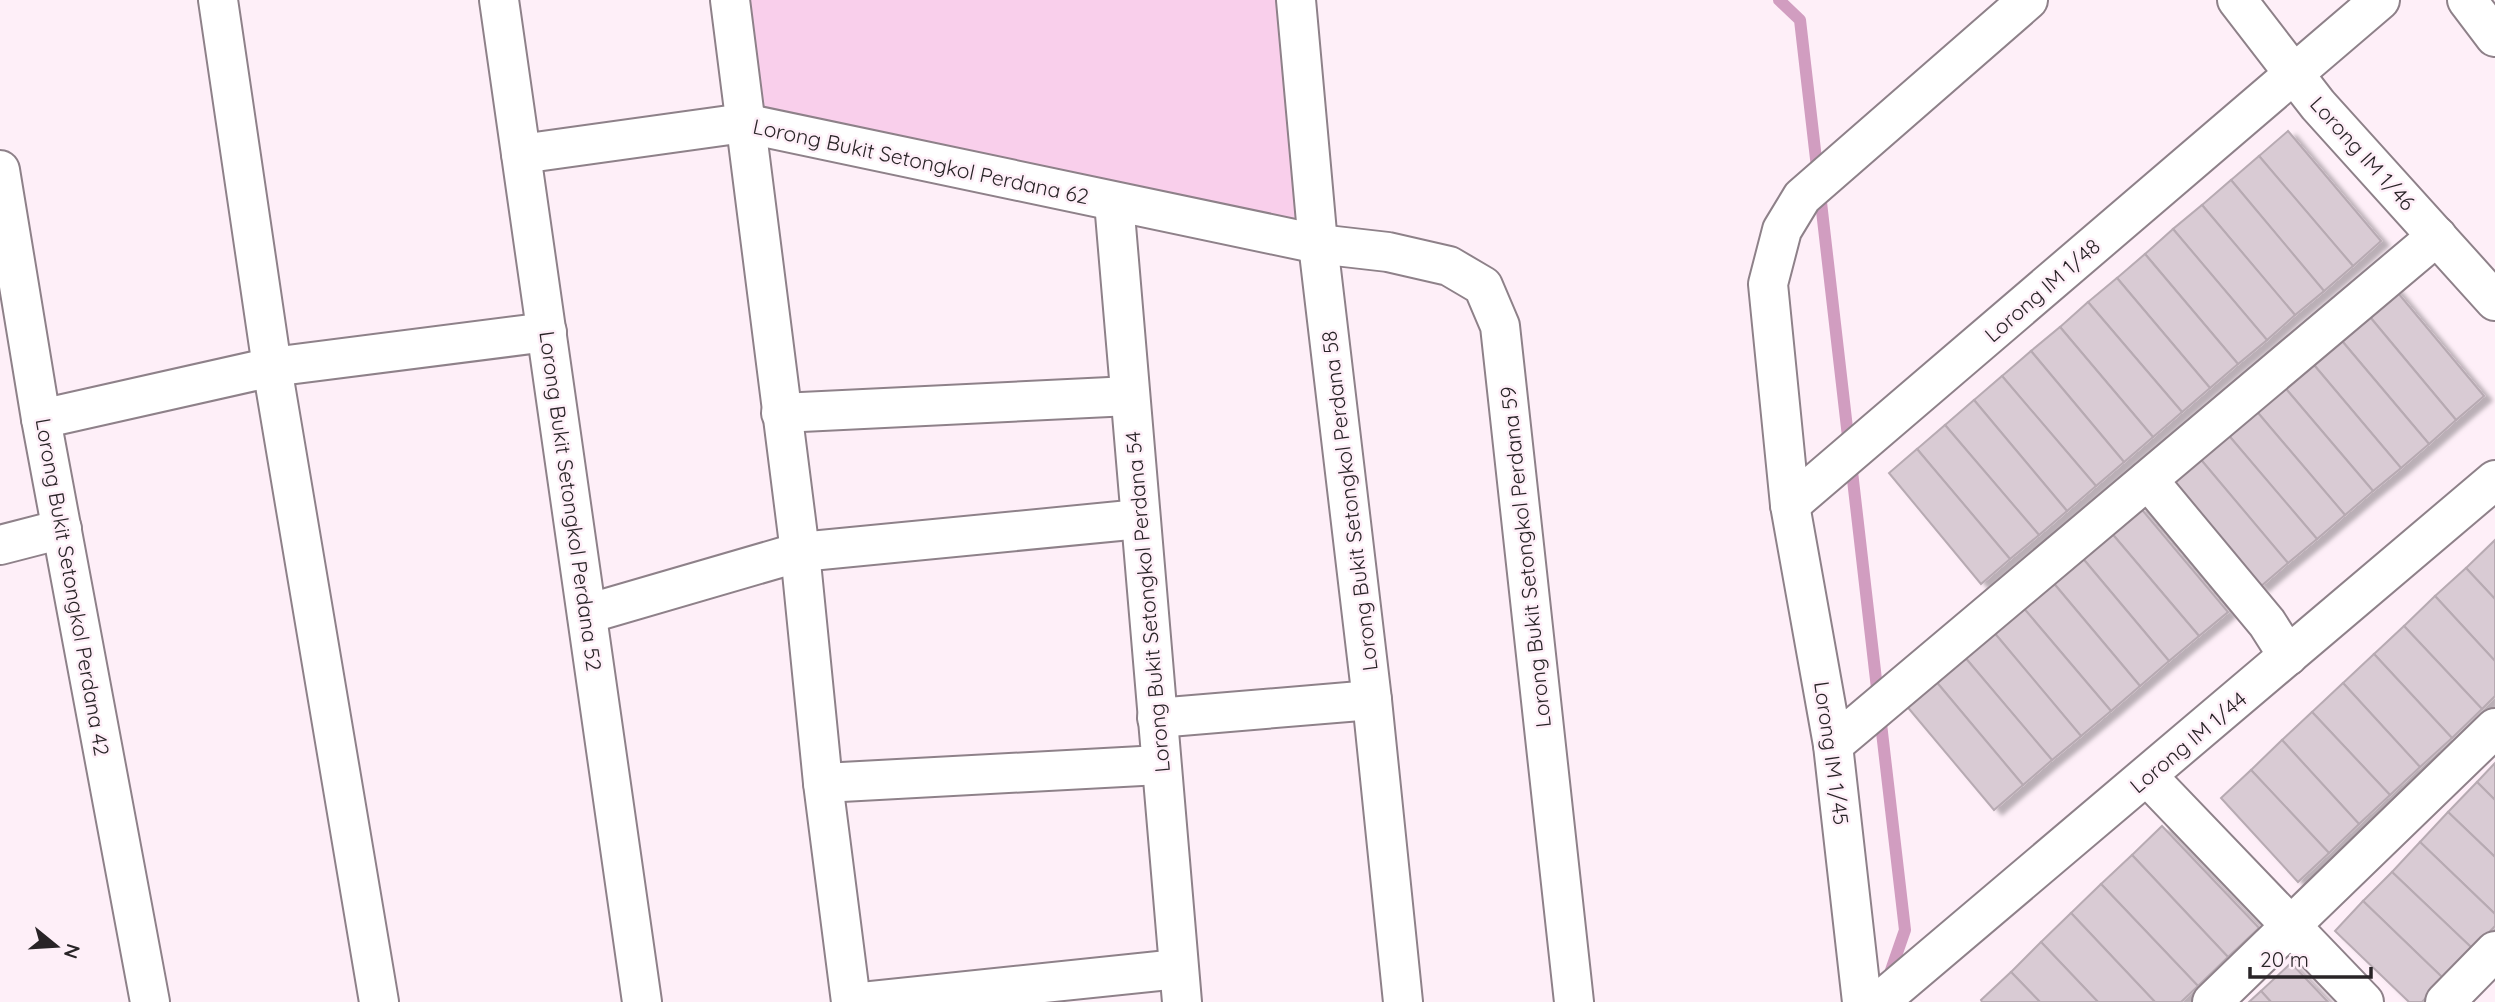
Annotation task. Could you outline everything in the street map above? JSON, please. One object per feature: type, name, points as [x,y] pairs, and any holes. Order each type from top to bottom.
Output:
[{"type":"street","points":[[218,0],[272,367],[379,1002]]},
{"type":"street","name":"Lorong Bukit Setongkol Perdana 52","points":[[499,0],[642,1002]]},
{"type":"street","points":[[730,0],[800,552],[823,783],[851,1002]]},
{"type":"street","name":"Lorong Bukit Setongkol Perdana 58","points":[[1296,0],[1318,244],[1372,700],[1403,1002]]},
{"type":"street","name":"Lorong IM 1/45","points":[[1862,1002],[1837,741],[1795,501],[1768,284],[1782,230],[1802,197],[2028,0]]},
{"type":"street","name":"Lorong IM 1/46","points":[[2237,0],[2318,105],[2495,301]]},
{"type":"street","name":"Lorong IM 1/48","points":[[1795,501],[2380,0]]},
{"type":"street","points":[[2467,0],[2495,37]]},
{"type":"street","name":"Lorong Bukit Setongkol Perdana 62","points":[[521,153],[744,123],[1318,244]]},
{"type":"street","name":"Lorong Bukit Setongkol Perdana 42","points":[[0,172],[41,419],[150,1002]]},
{"type":"street","name":"Lorong Bukit Setongkol Perdana 54","points":[[1114,202],[1180,986]]},
{"type":"street","points":[[1837,741],[2437,236]]},
{"type":"street","name":"Lorong Bukit Setongkol Perdana 59","points":[[1318,244],[1388,252],[1449,266],[1483,286],[1500,326],[1574,1002]]},
{"type":"street","points":[[41,419],[272,367],[547,332]]},
{"type":"street","points":[[781,413],[1130,396]]},
{"type":"street","points":[[2148,480],[2267,623],[2288,656]]},
{"type":"street","name":"Lorong IM 1/44","points":[[1889,995],[2495,480]]},
{"type":"street","points":[[587,614],[800,552],[1140,519]]},
{"type":"street","points":[[0,545],[62,530]]},
{"type":"street","points":[[1157,718],[1372,700]]},
{"type":"street","points":[[2212,1002],[2495,728]]},
{"type":"street","points":[[823,783],[1160,765]]},
{"type":"street","points":[[2148,777],[2364,1002]]},
{"type":"street","points":[[2445,1002],[2495,951]]},
{"type":"street","points":[[862,1002],[1180,986]]},
{"type":"shaded area","points":[[730,0],[1282,0],[1318,244],[744,123]]},
{"type":"building","points":[[2288,131],[2381,241],[2353,266],[2259,156]]},
{"type":"building","points":[[2259,156],[2353,266],[2324,291],[2231,180]]},
{"type":"building","points":[[2231,180],[2324,291],[2295,315],[2202,205]]},
{"type":"building","points":[[2202,205],[2295,315],[2267,340],[2173,229]]},
{"type":"building","points":[[2173,229],[2267,340],[2238,364],[2145,254]]},
{"type":"building","points":[[2145,254],[2238,364],[2210,388],[2117,278]]},
{"type":"building","points":[[2117,278],[2210,388],[2182,412],[2088,302]]},
{"type":"building","points":[[2393,287],[2484,396],[2456,420],[2365,311]]},
{"type":"building","points":[[2088,302],[2182,412],[2153,437],[2060,327]]},
{"type":"building","points":[[2365,311],[2456,420],[2429,444],[2337,335]]},
{"type":"building","points":[[2060,327],[2153,437],[2124,462],[2031,351]]},
{"type":"building","points":[[2337,335],[2429,444],[2401,468],[2309,359]]},
{"type":"building","points":[[2031,351],[2124,462],[2096,486],[2002,376]]},
{"type":"building","points":[[2309,359],[2401,468],[2373,491],[2281,383]]},
{"type":"building","points":[[2002,376],[2096,486],[2067,511],[1974,400]]},
{"type":"building","points":[[2281,383],[2373,491],[2345,515],[2253,407]]},
{"type":"building","points":[[1974,400],[2067,511],[2039,535],[1945,425]]},
{"type":"building","points":[[2253,407],[2345,515],[2317,539],[2225,431]]},
{"type":"building","points":[[1945,425],[2039,535],[2010,559],[1917,449]]},
{"type":"building","points":[[2225,431],[2317,539],[2288,563],[2197,455]]},
{"type":"building","points":[[1917,449],[2010,559],[1981,584],[1889,473]]},
{"type":"building","points":[[2197,455],[2288,563],[2260,587],[2169,478]]},
{"type":"building","points":[[2138,505],[2228,612],[2199,636],[2109,530]]},
{"type":"building","points":[[2109,530],[2199,636],[2169,661],[2080,555]]},
{"type":"building","points":[[2495,540],[2495,599],[2466,568]]},
{"type":"building","points":[[2080,555],[2169,661],[2140,686],[2051,580]]},
{"type":"building","points":[[2466,568],[2495,599],[2495,661],[2435,596]]},
{"type":"building","points":[[2051,580],[2140,686],[2111,711],[2021,605]]},
{"type":"building","points":[[2435,596],[2495,661],[2495,696],[2482,709],[2404,626]]},
{"type":"building","points":[[2021,605],[2111,711],[2081,736],[1992,630]]},
{"type":"building","points":[[2404,626],[2482,709],[2452,738],[2374,654]]},
{"type":"building","points":[[1992,630],[2081,736],[2052,760],[1963,655]]},
{"type":"building","points":[[2374,654],[2452,738],[2420,767],[2343,683]]},
{"type":"building","points":[[1963,655],[2052,760],[2023,785],[1934,679]]},
{"type":"building","points":[[1934,679],[2023,785],[1994,810],[1905,704]]},
{"type":"building","points":[[2343,683],[2420,767],[2390,795],[2312,712]]},
{"type":"building","points":[[2312,712],[2390,795],[2359,824],[2282,740]]},
{"type":"building","points":[[2282,740],[2359,824],[2329,853],[2251,770]]},
{"type":"building","points":[[2495,763],[2495,800],[2477,782]]},
{"type":"building","points":[[2251,770],[2329,853],[2298,882],[2221,798]]},
{"type":"building","points":[[2477,782],[2495,800],[2495,857],[2448,812]]},
{"type":"building","points":[[2448,812],[2495,857],[2495,914],[2420,842]]},
{"type":"building","points":[[2162,826],[2259,928],[2228,957],[2132,855]]},
{"type":"building","points":[[2420,842],[2495,914],[2495,926],[2473,949],[2392,872]]},
{"type":"building","points":[[2132,855],[2228,957],[2198,986],[2101,884]]},
{"type":"building","points":[[2392,872],[2473,949],[2444,979],[2363,901]]},
{"type":"building","points":[[2101,884],[2198,986],[2181,1002],[2155,1002],[2071,913]]},
{"type":"building","points":[[2363,901],[2444,979],[2422,1002],[2409,1002],[2335,931]]},
{"type":"building","points":[[2071,913],[2155,1002],[2098,1002],[2041,942]]},
{"type":"building","points":[[2041,942],[2098,1002],[2040,1002],[2011,972]]},
{"type":"building","points":[[2291,963],[2328,1002],[2271,1002],[2261,991]]},
{"type":"building","points":[[2011,972],[2040,1002],[1982,1002],[1981,1000]]},
{"type":"building","points":[[2261,991],[2271,1002],[2249,1002]]},
{"type":"waterway","points":[[1779,0],[1800,20],[1878,697]]},
{"type":"waterway","points":[[1880,715],[1905,930],[1888,979]]}]
